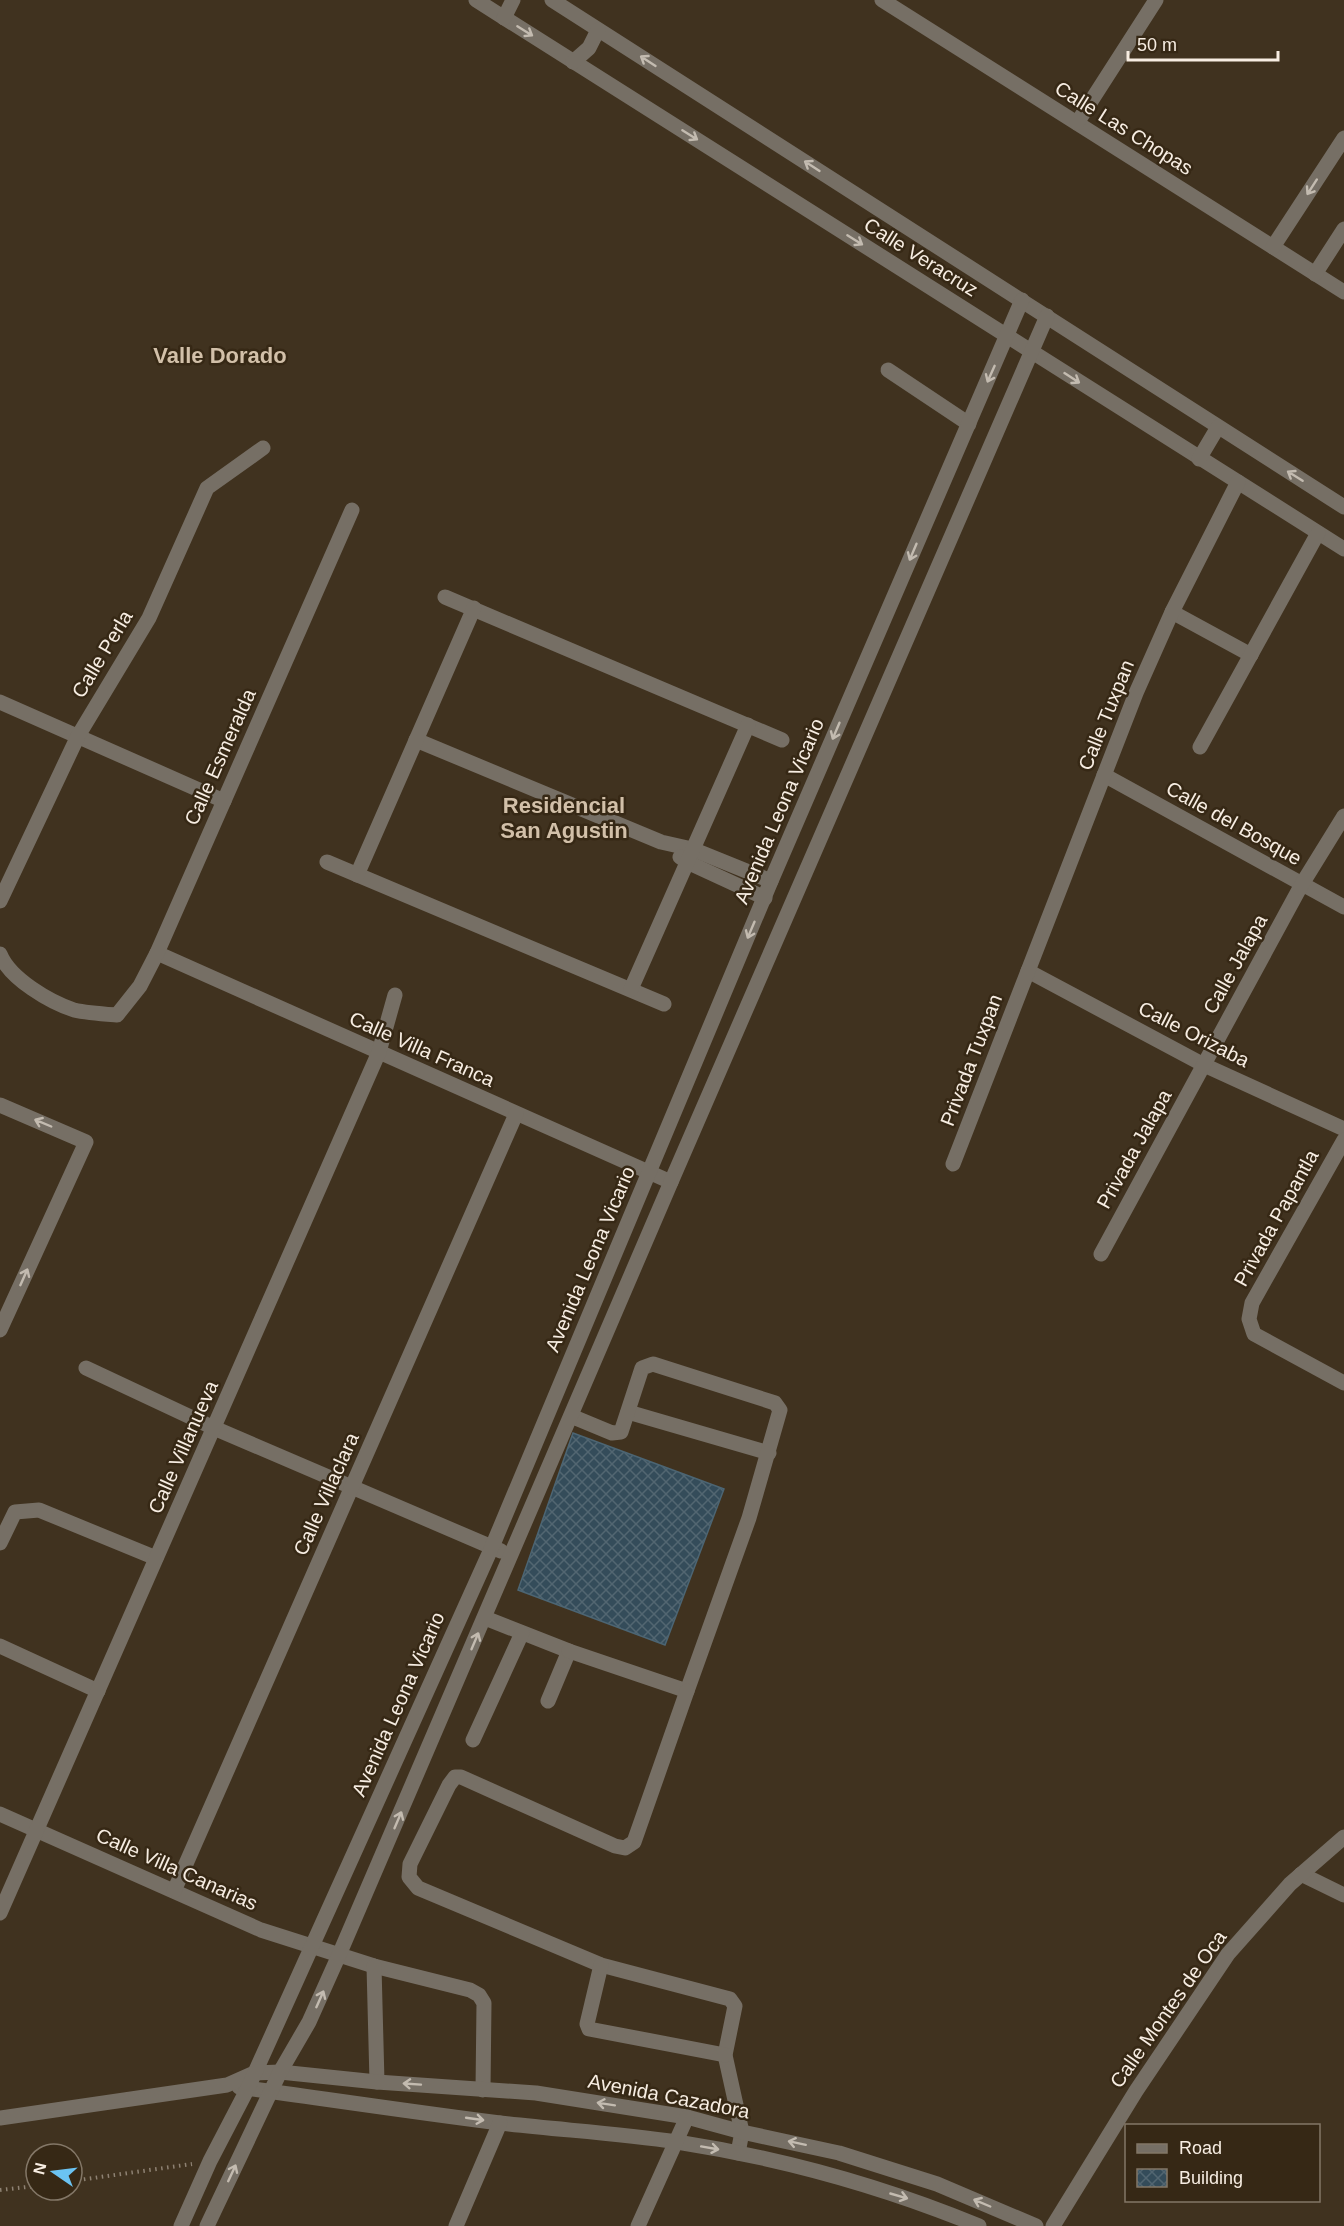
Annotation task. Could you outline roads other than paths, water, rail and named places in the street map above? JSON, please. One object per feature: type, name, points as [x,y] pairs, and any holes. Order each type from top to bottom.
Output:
[{"type":"street","name":"Calle Veracruz","points":[[476,0],[1344,549]]},
{"type":"street","points":[[504,18],[513,0]]},
{"type":"street","name":"Calle Veracruz","points":[[552,0],[1344,507]]},
{"type":"street","points":[[1077,123],[1156,0]]},
{"type":"street","name":"Calle Las Chopas","points":[[890,2],[1344,292]]},
{"type":"street","points":[[573,62],[589,48],[598,30]]},
{"type":"street","points":[[1273,248],[1344,138]]},
{"type":"street","points":[[1315,274],[1344,228]]},
{"type":"street","name":"Avenida Leona Vicario","points":[[181,2226],[210,2162],[248,2088],[492,1547],[771,881],[1022,300]]},
{"type":"street","points":[[207,2226],[280,2072],[309,2022],[339,1955],[1047,316]]},
{"type":"street","points":[[888,370],[969,424]]},
{"type":"street","points":[[1199,459],[1218,427]]},
{"type":"street","name":"Calle Perla","points":[[0,901],[78,736],[148,618],[207,488],[263,448]]},
{"type":"street","name":"Calle Tuxpan","points":[[1028,971],[1136,693],[1172,612],[1238,482]]},
{"type":"street","name":"Calle Esmeralda","points":[[0,954],[4,964],[36,992],[74,1010],[117,1015],[140,986],[157,953],[352,510]]},
{"type":"street","points":[[1200,747],[1318,533]]},
{"type":"street","points":[[446,597],[782,740]]},
{"type":"street","points":[[357,874],[474,608]]},
{"type":"street","points":[[1172,612],[1251,655]]},
{"type":"street","points":[[0,702],[224,801]]},
{"type":"street","points":[[631,989],[748,724]]},
{"type":"street","points":[[416,740],[661,842],[765,898]]},
{"type":"street","name":"Calle del Bosque","points":[[1104,775],[1344,907]]},
{"type":"street","name":"Calle Jalapa","points":[[1204,1065],[1302,884],[1344,816]]},
{"type":"street","points":[[690,856],[771,881]]},
{"type":"street","points":[[327,862],[664,1004]]},
{"type":"street","name":"Calle Villa Franca","points":[[157,953],[671,1182]]},
{"type":"street","name":"Calle Orizaba","points":[[1028,971],[1204,1065],[1344,1129]]},
{"type":"street","name":"Privada Tuxpan","points":[[953,1164],[1028,971]]},
{"type":"street","name":"Calle Villanueva","points":[[0,1913],[379,1052],[395,994]]},
{"type":"street","name":"Privada Jalapa","points":[[1101,1254],[1204,1065]]},
{"type":"street","points":[[0,1105],[86,1142],[0,1330]]},
{"type":"street","name":"Calle Villaclara","points":[[174,1891],[516,1114]]},
{"type":"street","name":"Privada Papantla","points":[[1344,1140],[1252,1303],[1249,1319],[1254,1334],[1344,1383]]},
{"type":"street","points":[[572,1416],[616,1434],[621,1432],[642,1368],[653,1364],[775,1403],[780,1410],[749,1518],[634,1842],[626,1848],[615,1846],[461,1777],[455,1777],[410,1864],[409,1877],[418,1888],[601,1965],[730,1999],[735,2006],[725,2055],[742,2132],[738,2153]]},
{"type":"street","points":[[86,1368],[214,1428],[512,1556]]},
{"type":"street","points":[[628,1412],[769,1453]]},
{"type":"street","points":[[0,1543],[15,1512],[39,1510],[156,1558]]},
{"type":"street","points":[[485,1618],[569,1651],[687,1691]]},
{"type":"street","points":[[473,1740],[522,1633]]},
{"type":"street","points":[[0,1646],[98,1691]]},
{"type":"street","points":[[548,1701],[569,1651]]},
{"type":"street","name":"Calle Villa Canarias","points":[[0,1814],[261,1930],[374,1966],[470,1990],[479,1995],[484,2003],[483,2090]]},
{"type":"street","name":"Calle Montes de Oca","points":[[1053,2226],[1136,2091],[1228,1954],[1290,1884],[1344,1837]]},
{"type":"street","points":[[1301,1874],[1344,1895]]},
{"type":"street","points":[[601,1965],[587,2024],[589,2029],[725,2055]]},
{"type":"street","points":[[374,1966],[377,2082]]},
{"type":"street","name":"Avenida Cazadora","points":[[254,2073],[280,2072],[377,2082],[536,2093],[687,2117],[742,2132],[839,2153],[938,2184],[1036,2226]]},
{"type":"street","points":[[0,2118],[227,2085],[254,2073]]},
{"type":"street","points":[[318,2098],[320,2077]]},
{"type":"street","points":[[227,2085],[500,2122],[675,2142],[738,2153],[825,2174],[922,2202],[979,2226]]},
{"type":"street","points":[[638,2226],[687,2117]]},
{"type":"street","points":[[456,2226],[500,2122]]},
{"type":"district","name":"Valle Dorado","points":[[220,355]]},
{"type":"district","name":"Residencial San Agustin","points":[[564,818]]}]
